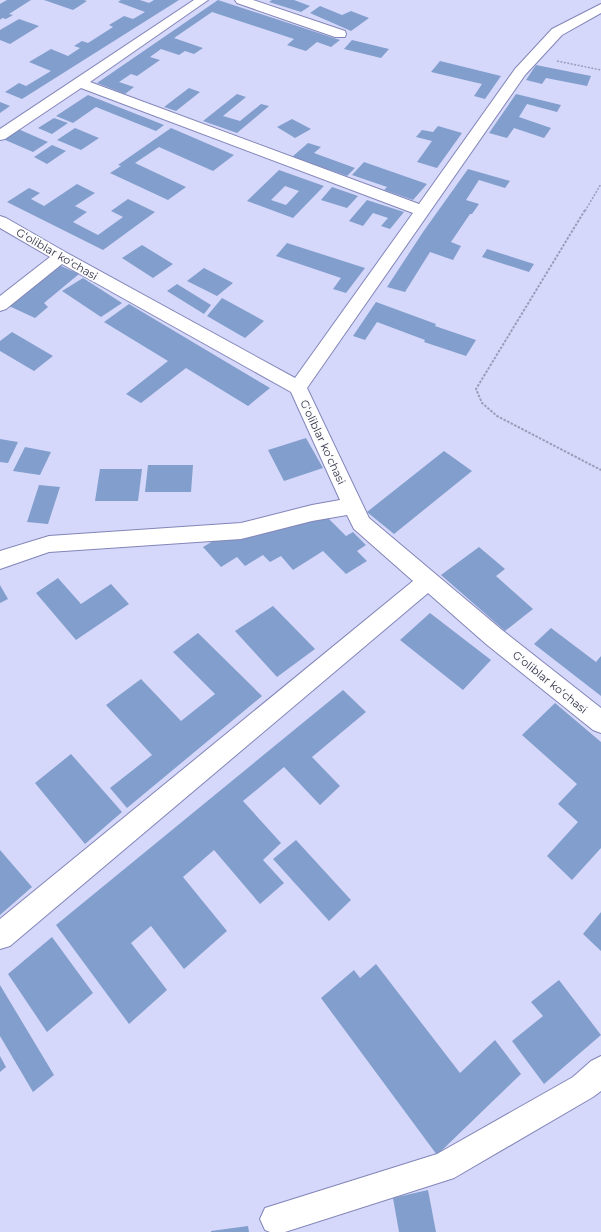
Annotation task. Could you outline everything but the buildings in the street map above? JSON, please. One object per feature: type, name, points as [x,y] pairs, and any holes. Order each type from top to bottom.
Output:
[{"type":"street","points":[[0,136],[202,0]]},
{"type":"street","points":[[242,0],[340,34]]},
{"type":"street","points":[[298,388],[520,72],[557,32],[601,8]]},
{"type":"street","points":[[80,82],[422,211]]},
{"type":"street","name":"Gʻoliblar koʻchasi","points":[[0,221],[61,257],[298,388],[361,523],[494,637],[601,722]]},
{"type":"street","points":[[0,305],[61,257]]},
{"type":"street","points":[[0,560],[49,544],[241,531],[312,513],[353,506]]},
{"type":"street","points":[[0,936],[428,581]]},
{"type":"street","points":[[276,1219],[443,1166],[583,1087],[601,1071]]},
{"type":"path","points":[[535,56],[601,70]]},
{"type":"path","points":[[601,184],[476,389],[482,402],[498,416],[601,470]]}]
